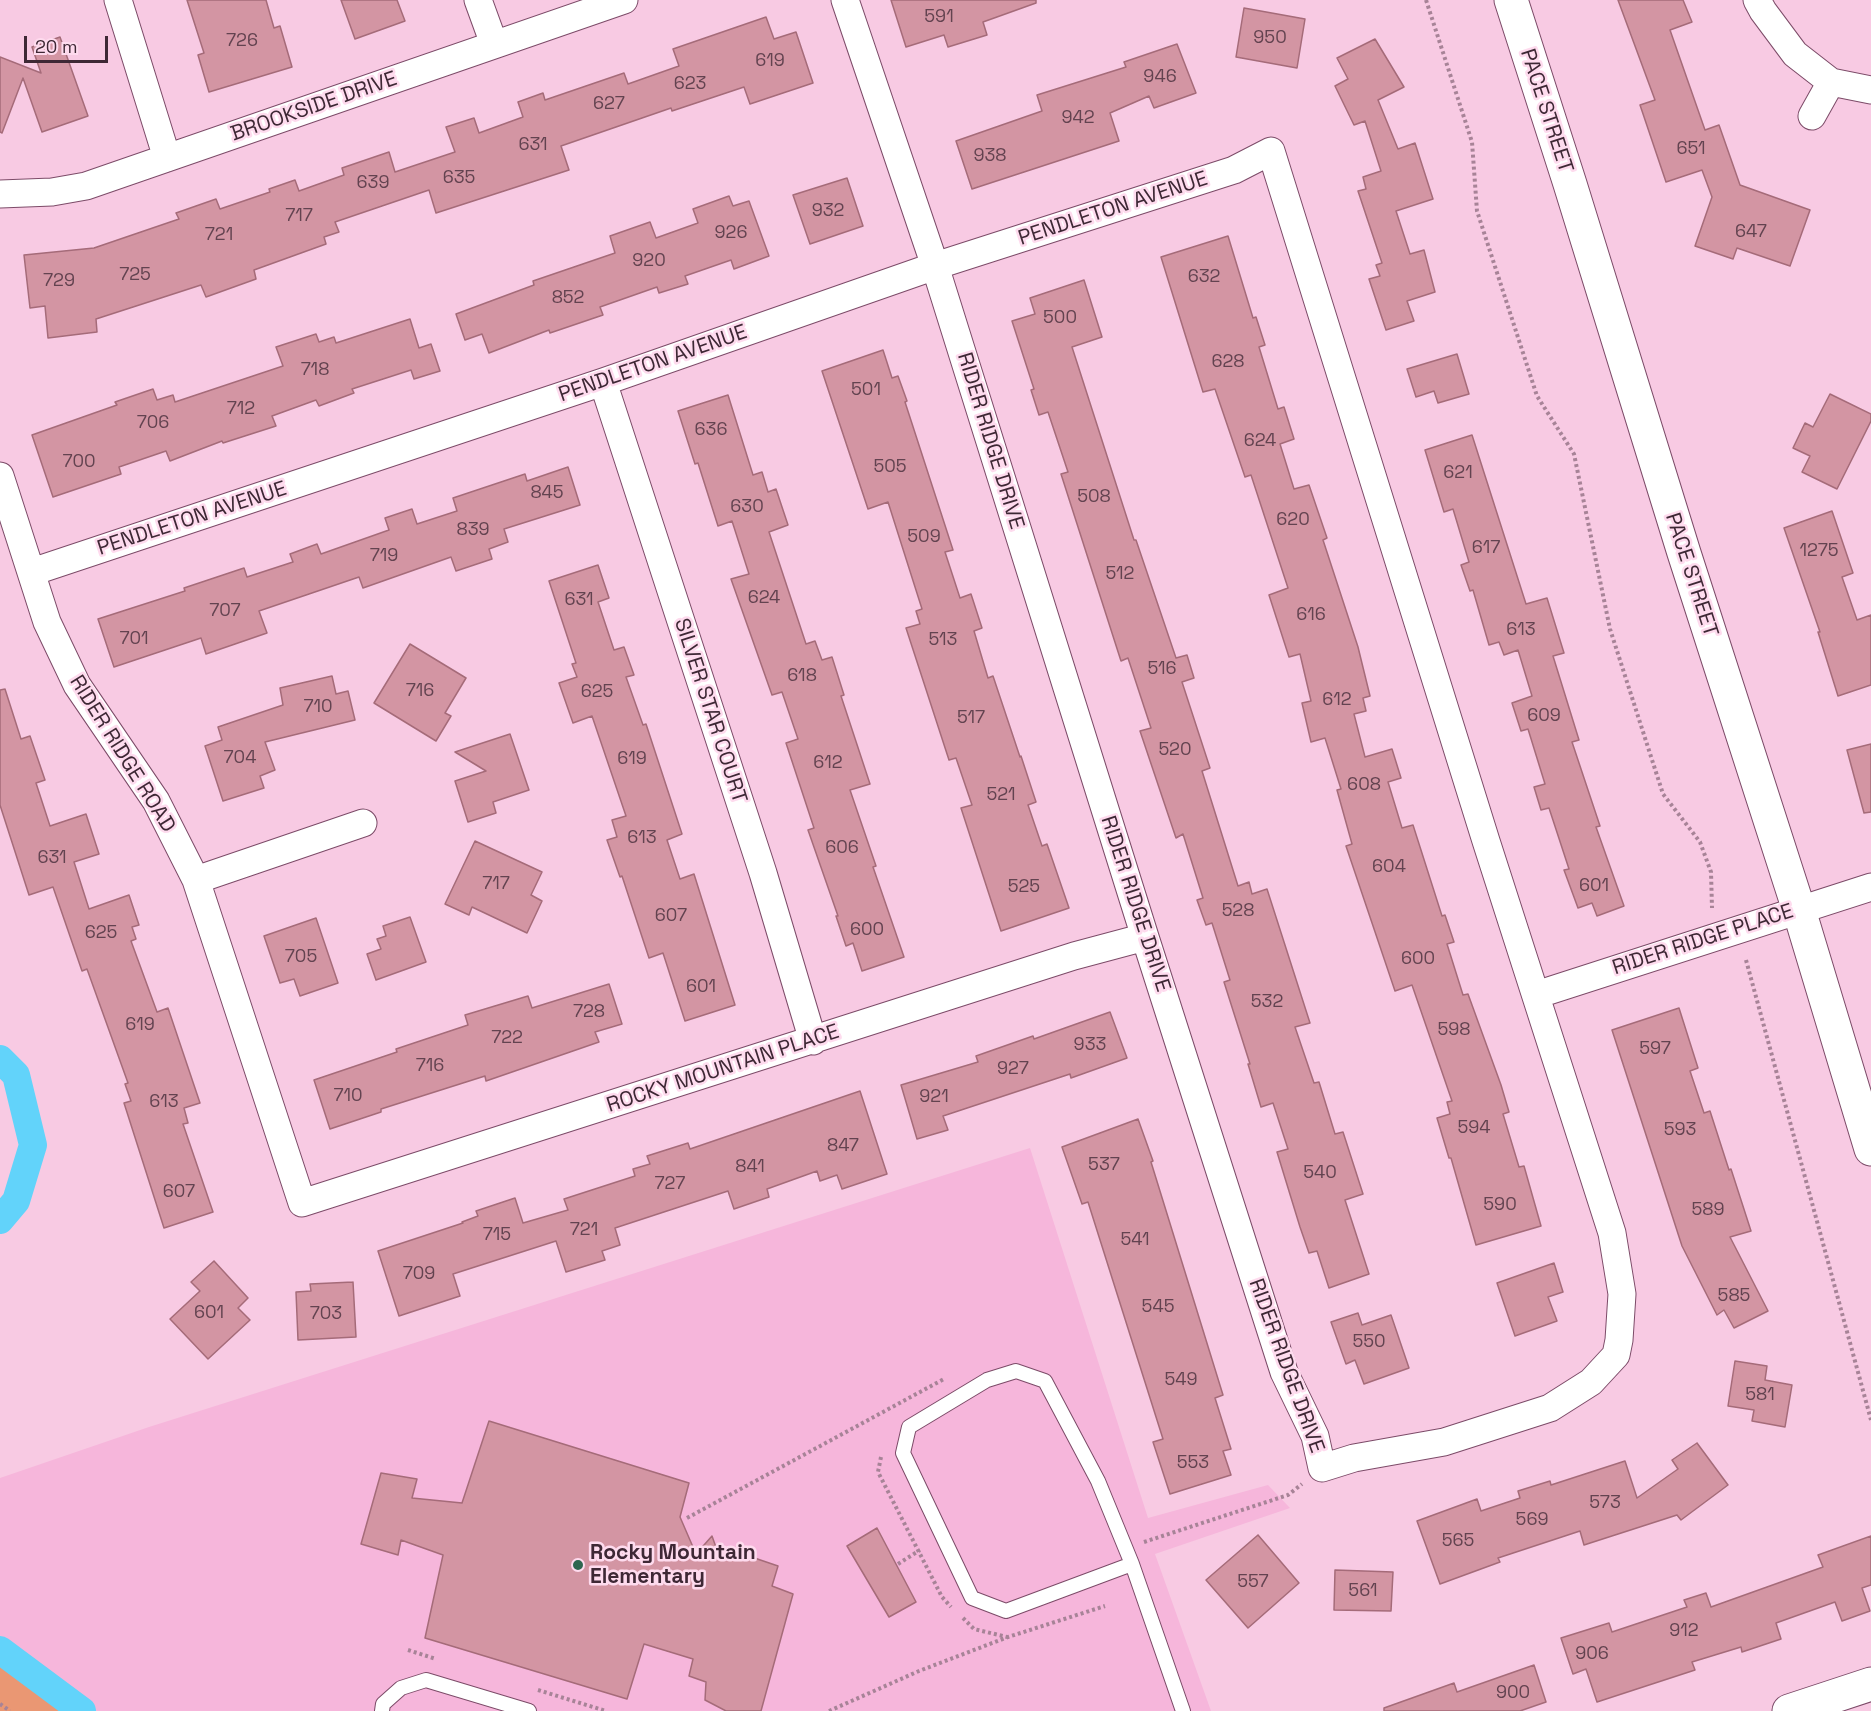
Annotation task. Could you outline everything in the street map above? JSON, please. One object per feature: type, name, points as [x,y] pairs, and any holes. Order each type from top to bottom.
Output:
[{"type":"main road","name":"PACE STREET","points":[[1511,0],[1687,564],[1799,910],[1871,1149]]},
{"type":"main road","points":[[1789,1711],[1871,1684]]},
{"type":"street","points":[[118,0],[167,158]]},
{"type":"street","points":[[478,0],[494,44]]},
{"type":"street","name":"BROOKSIDE DRIVE","points":[[0,194],[52,192],[86,186],[624,0]]},
{"type":"street","name":"RIDER RIDGE DRIVE","points":[[845,0],[935,266],[1284,1372],[1315,1436],[1322,1468],[1354,1458],[1444,1442],[1550,1408],[1591,1382],[1616,1355],[1622,1293],[1612,1233],[1482,830],[1272,152]]},
{"type":"street","points":[[1758,0],[1763,11],[1795,54],[1831,82],[1871,90]]},
{"type":"street","points":[[1812,116],[1831,82]]},
{"type":"street","name":"PENDLETON AVENUE","points":[[32,572],[603,382],[935,266],[1234,170],[1272,152]]},
{"type":"street","name":"SILVER STAR COURT","points":[[603,382],[763,873],[813,1041]]},
{"type":"street","name":"RIDER RIDGE ROAD","points":[[0,476],[47,622],[77,685],[156,801],[196,880],[302,1203]]},
{"type":"street","points":[[196,880],[363,823]]},
{"type":"street","name":"RIDER RIDGE PLACE","points":[[1536,995],[1871,887]]},
{"type":"street","name":"ROCKY MOUNTAIN PLACE","points":[[302,1203],[1074,957],[1145,937]]},
{"type":"lane","points":[[1132,1564],[1006,1611],[972,1598],[903,1453],[909,1427],[987,1380],[1016,1371],[1045,1381],[1098,1481],[1132,1564],[1183,1711]]},
{"type":"lane","points":[[382,1711],[383,1704],[401,1688],[426,1680],[529,1711]]},
{"type":"path","points":[[1426,0],[1472,142],[1478,211],[1537,396],[1574,454],[1610,629],[1663,794],[1701,842],[1711,872],[1712,908]]},
{"type":"path","points":[[1746,960],[1871,1420]]},
{"type":"path","points":[[687,1518],[954,1374]]},
{"type":"path","points":[[1126,1548],[1288,1495],[1322,1468]]},
{"type":"path","points":[[898,1564],[920,1550]]},
{"type":"path","points":[[829,1711],[1008,1637],[1105,1606]]},
{"type":"path","points":[[0,1704],[10,1711]]},
{"type":"shaded area","points":[[1030,1148],[1148,1518],[1268,1485],[1290,1508],[1155,1554],[1211,1711],[82,1711],[0,1650],[0,1478],[149,1427]]},
{"type":"shaded area","points":[[0,1650],[82,1711],[0,1711]]},
{"type":"building","points":[[187,0],[266,0],[274,28],[280,26],[292,67],[209,92],[198,55],[204,53]]},
{"type":"building","points":[[341,0],[397,0],[405,21],[355,39]]},
{"type":"building","points":[[891,0],[1036,0],[1036,3],[983,22],[987,35],[948,47],[944,35],[906,47]]},
{"type":"building","points":[[1618,0],[1683,0],[1692,22],[1670,30],[1705,130],[1719,125],[1740,185],[1810,210],[1790,266],[1737,248],[1733,259],[1695,246],[1712,197],[1702,170],[1666,182],[1640,105],[1655,100]]},
{"type":"building","points":[[1244,8],[1305,19],[1297,68],[1236,57]]},
{"type":"building","points":[[766,17],[774,39],[796,32],[813,83],[750,104],[744,87],[672,111],[671,108],[561,146],[569,170],[436,213],[429,190],[335,222],[339,232],[324,237],[326,244],[254,270],[256,279],[206,297],[201,285],[96,319],[97,332],[48,338],[45,306],[30,308],[24,255],[94,248],[179,219],[176,213],[216,199],[220,209],[270,192],[269,189],[295,180],[299,191],[344,175],[342,168],[389,152],[395,172],[455,152],[446,127],[474,118],[479,133],[523,117],[518,102],[543,93],[545,100],[624,73],[628,84],[679,66],[673,49]]},
{"type":"building","points":[[60,37],[88,116],[42,132],[23,78],[2,133],[0,132],[0,57],[41,73],[32,47]]},
{"type":"building","points":[[1375,39],[1404,87],[1378,100],[1398,149],[1415,143],[1433,199],[1396,211],[1410,254],[1424,250],[1435,292],[1407,301],[1414,321],[1386,330],[1369,279],[1380,276],[1376,265],[1382,263],[1358,191],[1366,189],[1363,177],[1381,171],[1365,121],[1354,125],[1335,86],[1348,79],[1337,58]]},
{"type":"building","points":[[1177,44],[1196,93],[1154,108],[1149,96],[1110,113],[1119,141],[972,189],[956,141],[1042,111],[1037,95],[1126,67],[1124,62]]},
{"type":"building","points":[[847,178],[863,226],[810,244],[793,195]]},
{"type":"building","points":[[729,196],[733,206],[749,201],[769,256],[734,269],[731,260],[685,276],[688,284],[659,293],[657,287],[600,307],[603,315],[550,333],[549,330],[489,353],[482,334],[465,340],[456,314],[534,285],[533,281],[615,253],[610,236],[650,222],[656,238],[698,223],[693,209]]},
{"type":"building","points":[[1228,236],[1253,318],[1256,317],[1265,345],[1259,347],[1278,409],[1284,407],[1294,439],[1280,444],[1294,489],[1309,485],[1327,538],[1323,540],[1358,647],[1370,696],[1363,698],[1366,711],[1354,714],[1365,757],[1392,749],[1401,778],[1388,782],[1402,828],[1413,825],[1442,916],[1445,915],[1454,942],[1447,944],[1463,995],[1468,994],[1501,1085],[1509,1112],[1503,1114],[1519,1167],[1524,1166],[1541,1226],[1476,1245],[1437,1118],[1450,1114],[1447,1102],[1452,1101],[1412,985],[1395,991],[1346,846],[1352,844],[1337,790],[1341,789],[1325,738],[1311,742],[1302,703],[1311,701],[1300,654],[1289,657],[1269,595],[1288,588],[1251,475],[1245,477],[1215,389],[1203,392],[1161,257]]},
{"type":"building","points":[[1084,280],[1102,337],[1072,347],[1134,540],[1136,540],[1176,658],[1187,655],[1194,678],[1182,682],[1210,768],[1202,771],[1238,886],[1249,882],[1252,894],[1267,889],[1310,1023],[1295,1027],[1314,1083],[1319,1082],[1335,1134],[1343,1132],[1363,1194],[1345,1200],[1369,1274],[1329,1288],[1317,1251],[1309,1253],[1300,1227],[1277,1152],[1288,1149],[1273,1103],[1261,1107],[1224,982],[1230,980],[1212,923],[1206,925],[1197,900],[1203,898],[1183,834],[1176,838],[1140,731],[1151,728],[1128,658],[1121,661],[1061,474],[1068,472],[1048,412],[1039,415],[1031,390],[1034,389],[1012,321],[1035,314],[1030,298]]},
{"type":"building","points":[[410,319],[419,348],[431,344],[440,371],[414,379],[411,370],[352,389],[354,393],[319,406],[316,400],[272,416],[276,426],[223,443],[222,441],[170,461],[166,451],[119,467],[121,474],[53,497],[32,435],[117,405],[115,402],[153,389],[157,400],[173,395],[175,402],[283,366],[276,347],[316,334],[319,342],[334,337],[336,343]]},
{"type":"building","points":[[883,350],[892,378],[898,376],[907,401],[905,402],[953,550],[945,552],[960,598],[971,594],[982,628],[974,631],[988,678],[993,676],[1036,802],[1028,805],[1042,846],[1047,844],[1069,908],[1001,931],[961,808],[972,805],[956,758],[949,760],[906,628],[920,624],[916,611],[922,609],[888,502],[868,509],[822,371]]},
{"type":"building","points":[[1457,354],[1469,394],[1438,403],[1434,391],[1416,397],[1407,369]]},
{"type":"building","points":[[1830,394],[1871,414],[1871,421],[1837,489],[1802,472],[1810,456],[1793,448],[1805,423],[1813,427]]},
{"type":"building","points":[[728,395],[753,475],[762,472],[768,492],[776,489],[788,525],[769,532],[806,644],[815,641],[822,660],[832,657],[844,695],[841,696],[870,784],[850,790],[876,866],[873,867],[904,957],[862,971],[853,943],[846,946],[808,830],[814,828],[786,743],[798,739],[782,692],[772,695],[731,579],[749,574],[732,521],[718,526],[698,463],[695,464],[678,411]]},
{"type":"building","points":[[1472,435],[1526,604],[1547,598],[1564,653],[1553,656],[1579,740],[1572,742],[1600,826],[1596,827],[1624,906],[1597,916],[1592,903],[1578,908],[1564,870],[1569,869],[1549,808],[1541,810],[1534,787],[1545,784],[1528,729],[1521,731],[1512,703],[1532,696],[1518,650],[1504,655],[1499,642],[1489,645],[1473,590],[1470,591],[1461,565],[1469,562],[1453,509],[1444,512],[1425,450]]},
{"type":"building","points":[[568,467],[580,505],[504,529],[508,542],[489,549],[492,559],[456,571],[451,557],[363,588],[359,577],[259,611],[267,633],[206,654],[201,638],[114,667],[98,619],[185,591],[184,588],[244,568],[247,577],[293,562],[290,554],[317,544],[321,554],[389,530],[385,518],[412,509],[417,524],[457,511],[453,498],[525,474],[527,481]]},
{"type":"building","points":[[1832,511],[1853,573],[1842,577],[1857,620],[1871,615],[1871,685],[1838,696],[1818,632],[1820,632],[1784,528]]},
{"type":"building","points":[[598,565],[609,598],[598,602],[614,650],[624,647],[634,675],[626,677],[643,725],[646,724],[682,834],[667,840],[680,879],[694,874],[735,1005],[685,1021],[663,953],[649,958],[622,876],[620,877],[607,840],[617,837],[612,820],[626,816],[592,716],[573,723],[559,683],[577,677],[572,664],[576,663],[549,581]]},
{"type":"building","points":[[410,644],[466,678],[445,713],[451,716],[436,741],[374,703]]},
{"type":"building","points":[[332,676],[336,694],[348,691],[355,720],[265,742],[275,770],[260,776],[264,788],[223,801],[205,746],[222,740],[218,727],[283,705],[280,688]]},
{"type":"building","points":[[5,689],[21,739],[30,736],[45,780],[36,783],[50,826],[86,814],[99,854],[74,862],[89,909],[129,895],[139,925],[132,927],[136,939],[131,941],[157,1012],[168,1008],[200,1103],[184,1108],[188,1123],[183,1124],[213,1212],[164,1228],[124,1103],[131,1101],[125,1084],[128,1083],[87,969],[82,971],[53,887],[29,895],[0,805],[0,690]]},
{"type":"building","points":[[510,734],[529,790],[493,802],[496,813],[468,822],[455,781],[486,771],[455,752]]},
{"type":"building","points":[[1871,744],[1871,812],[1864,813],[1847,750]]},
{"type":"building","points":[[475,841],[542,872],[531,895],[542,901],[527,933],[472,907],[469,915],[445,904]]},
{"type":"building","points":[[410,917],[426,962],[376,980],[367,954],[381,949],[377,939],[386,936],[383,926]]},
{"type":"building","points":[[316,918],[338,983],[300,996],[294,979],[280,983],[264,936]]},
{"type":"building","points":[[609,984],[622,1024],[595,1032],[599,1042],[486,1081],[485,1076],[381,1109],[381,1112],[330,1129],[314,1080],[468,1025],[465,1015],[528,996],[532,1008]]},
{"type":"building","points":[[1679,1008],[1698,1068],[1690,1071],[1704,1113],[1710,1111],[1751,1231],[1730,1237],[1768,1311],[1734,1328],[1724,1310],[1717,1315],[1682,1246],[1612,1030]]},
{"type":"building","points":[[1110,1012],[1127,1058],[1071,1078],[1070,1074],[943,1116],[948,1130],[917,1139],[901,1085],[978,1062],[976,1056],[1033,1036],[1034,1039]]},
{"type":"building","points":[[860,1091],[887,1174],[842,1189],[837,1175],[820,1181],[817,1171],[767,1189],[769,1197],[734,1209],[728,1191],[615,1228],[620,1245],[602,1251],[605,1260],[566,1272],[556,1241],[453,1274],[460,1296],[399,1316],[378,1251],[463,1223],[478,1216],[476,1211],[515,1198],[523,1223],[568,1210],[564,1199],[635,1176],[633,1169],[650,1164],[647,1156],[688,1143],[690,1149]]},
{"type":"building","points":[[1138,1119],[1153,1161],[1151,1162],[1223,1395],[1215,1398],[1231,1449],[1223,1451],[1231,1475],[1170,1494],[1153,1442],[1163,1439],[1088,1202],[1082,1204],[1062,1147]]},
{"type":"building","points":[[214,1261],[248,1298],[238,1308],[250,1320],[208,1359],[170,1319],[200,1291],[191,1282]]},
{"type":"building","points":[[1554,1263],[1563,1292],[1548,1297],[1557,1321],[1515,1336],[1497,1283]]},
{"type":"building","points":[[353,1282],[356,1337],[298,1340],[296,1292],[311,1291],[310,1284]]},
{"type":"building","points":[[1358,1313],[1362,1325],[1391,1315],[1409,1368],[1364,1384],[1355,1360],[1346,1364],[1331,1322]]},
{"type":"building","points":[[1735,1361],[1767,1366],[1765,1380],[1792,1385],[1785,1427],[1752,1421],[1754,1410],[1728,1406]]},
{"type":"building","points":[[489,1421],[689,1483],[680,1517],[696,1554],[712,1536],[718,1553],[731,1550],[778,1566],[772,1586],[793,1594],[761,1711],[726,1711],[705,1700],[706,1682],[689,1676],[693,1659],[644,1644],[627,1699],[425,1638],[443,1555],[401,1540],[398,1555],[361,1544],[381,1473],[417,1479],[412,1498],[462,1503]]},
{"type":"building","points":[[1697,1443],[1728,1485],[1681,1520],[1677,1515],[1584,1545],[1580,1531],[1498,1558],[1500,1562],[1440,1584],[1417,1521],[1477,1499],[1481,1511],[1520,1498],[1518,1491],[1550,1481],[1551,1485],[1625,1461],[1637,1498],[1678,1469],[1672,1460]]},
{"type":"building","points":[[877,1528],[916,1602],[889,1617],[847,1546]]},
{"type":"building","points":[[1258,1535],[1299,1583],[1248,1628],[1206,1580]]},
{"type":"building","points":[[1871,1536],[1871,1585],[1862,1588],[1870,1611],[1842,1621],[1835,1602],[1776,1623],[1781,1639],[1742,1652],[1741,1647],[1692,1662],[1695,1670],[1597,1702],[1586,1669],[1573,1674],[1561,1638],[1609,1623],[1612,1632],[1687,1607],[1684,1600],[1706,1593],[1711,1607],[1823,1567],[1818,1555]]},
{"type":"building","points":[[1335,1570],[1393,1572],[1391,1611],[1334,1610]]},
{"type":"building","points":[[1534,1665],[1546,1702],[1520,1711],[1384,1711],[1384,1708],[1454,1683],[1457,1692]]},
{"type":"waterway","points":[[0,1059],[16,1075],[33,1145],[16,1201],[0,1220]]},
{"type":"waterway","points":[[0,1650],[82,1711]]},
{"type":"place","name":"Rocky Mountain Elementary","points":[[578,1565]]}]
